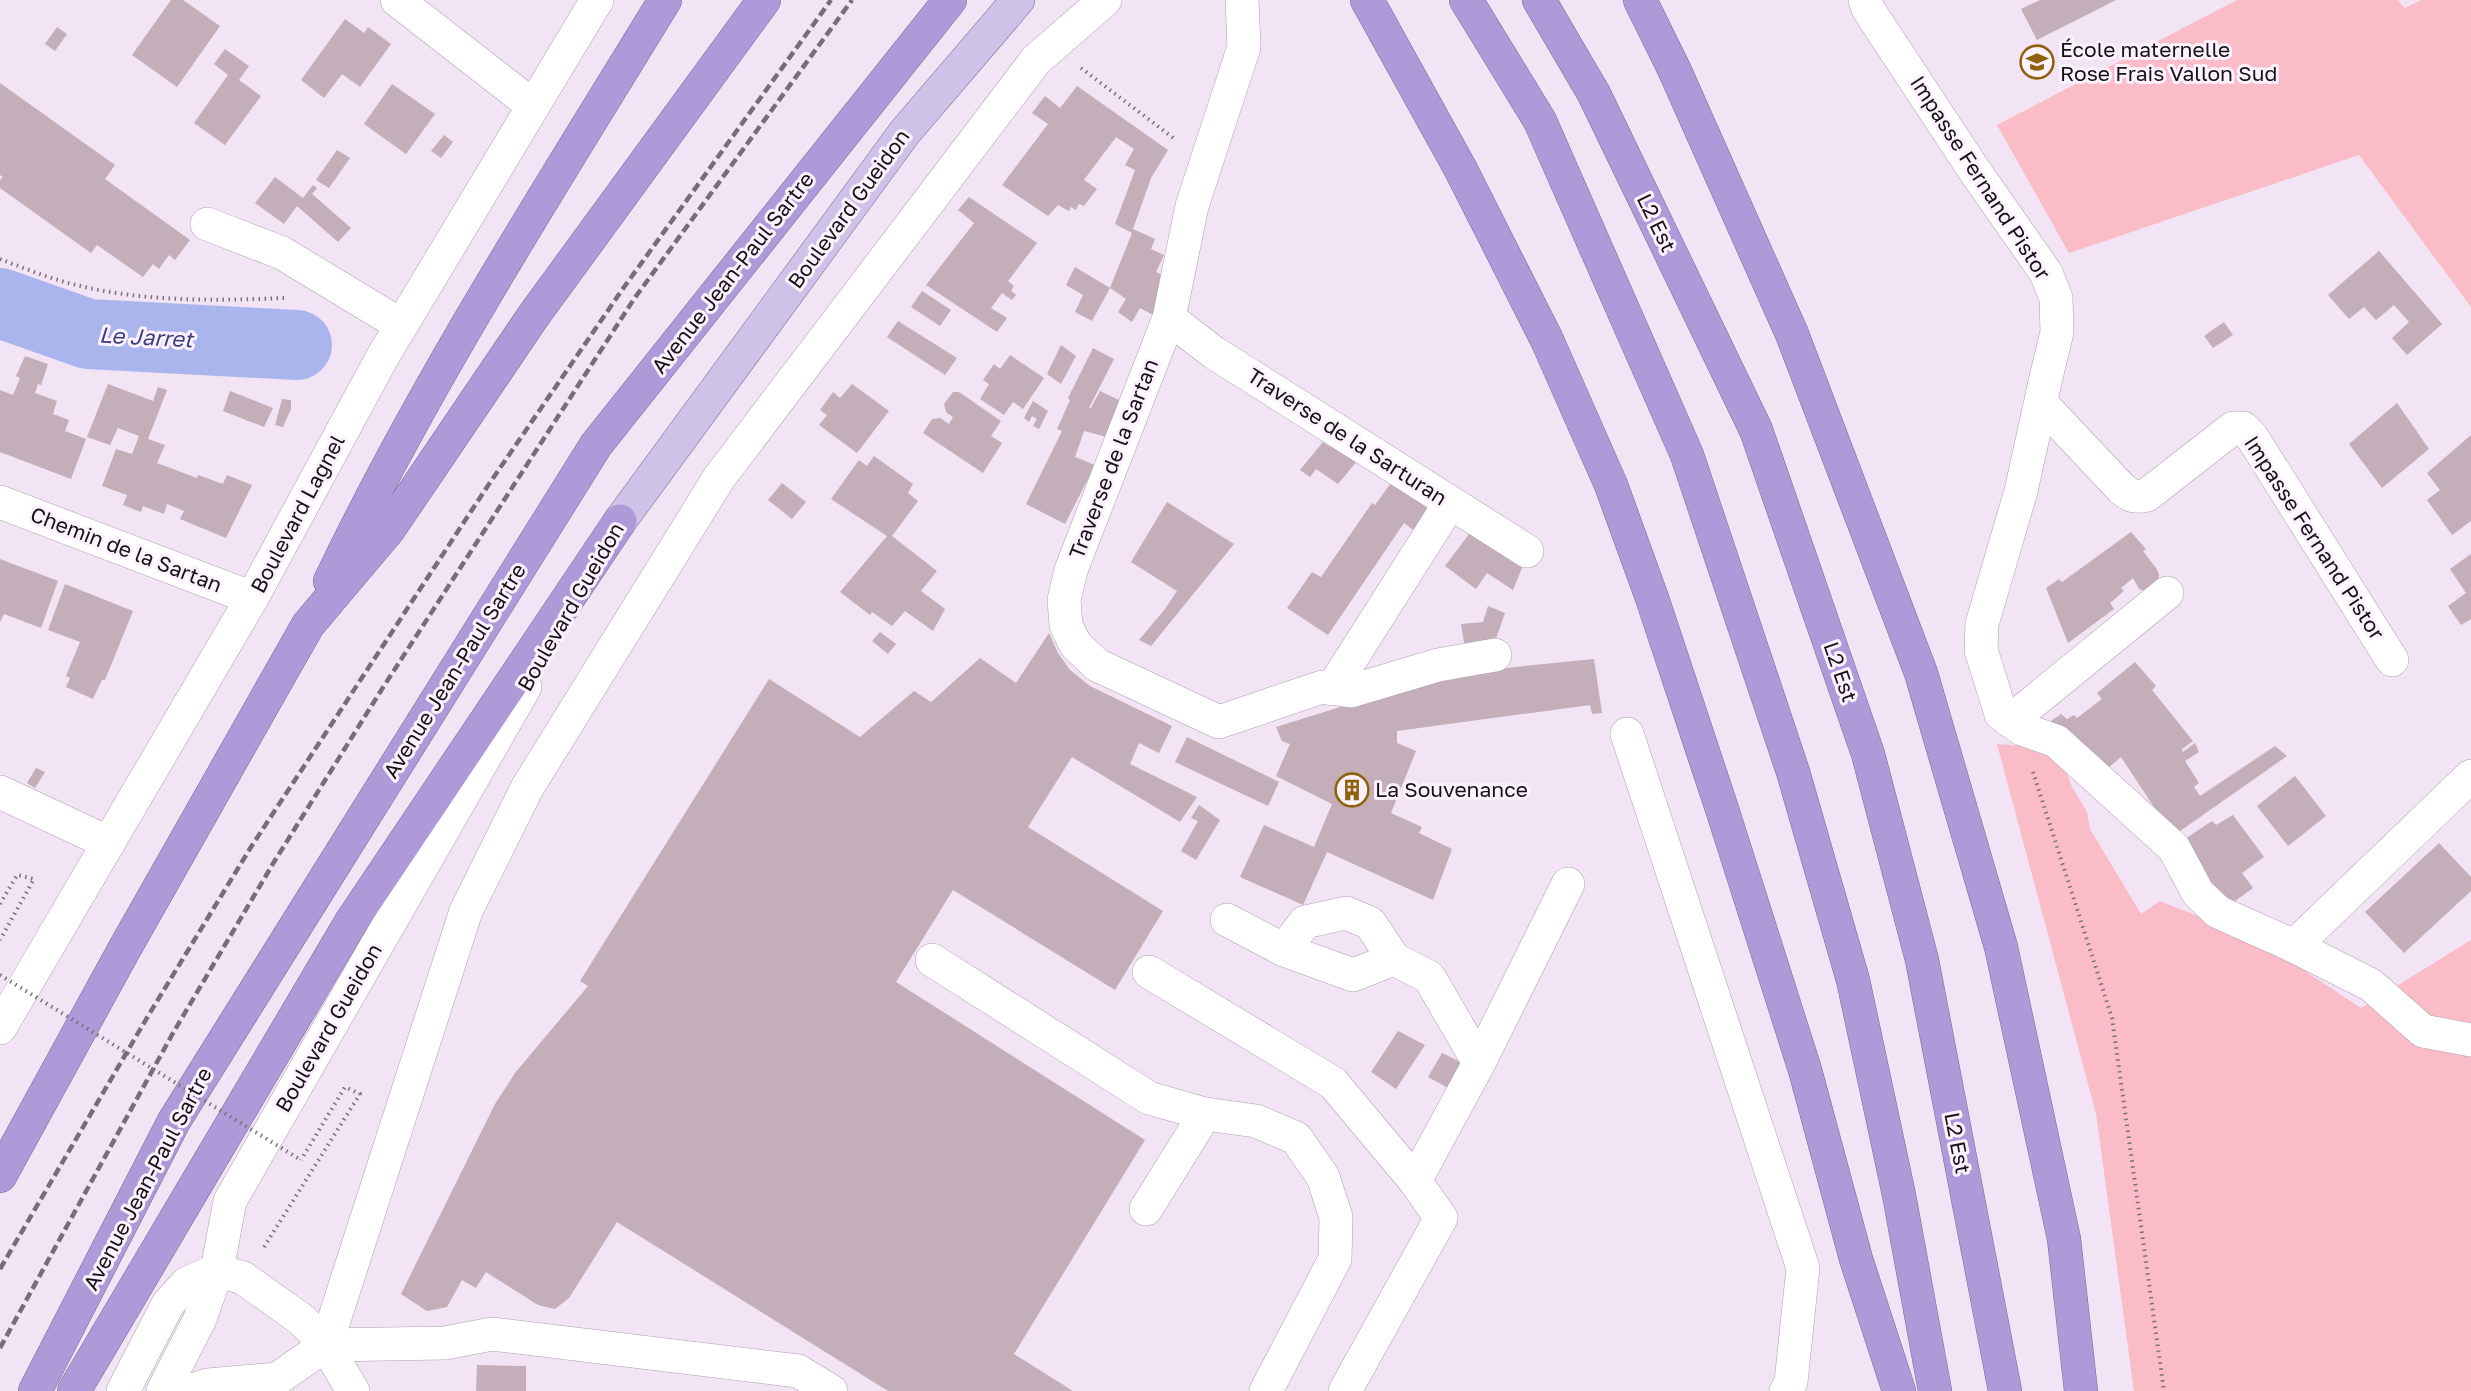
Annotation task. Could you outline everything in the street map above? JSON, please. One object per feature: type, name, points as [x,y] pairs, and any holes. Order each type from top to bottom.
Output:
[{"type":"highway","points":[[0,1176],[308,625],[364,510],[451,353],[665,0]]},
{"type":"highway","points":[[308,625],[389,529],[534,315],[764,0]]},
{"type":"highway","name":"Avenue Jean-Paul Sartre","points":[[35,1391],[174,1121],[596,445],[950,0]]},
{"type":"highway","points":[[1367,0],[1460,168],[1527,300],[1611,484],[1652,597],[1805,1070],[1856,1259],[1899,1391]]},
{"type":"highway","points":[[1466,0],[1540,121],[1687,455],[1793,772],[1853,980],[1899,1195],[1935,1391]]},
{"type":"highway","name":"L2 Est","points":[[1539,0],[1594,94],[1756,430],[1868,754],[1922,960],[2005,1391]]},
{"type":"highway","points":[[1640,0],[1674,69],[1792,334],[1921,673],[2001,947],[2064,1239],[2081,1391]]},
{"type":"highway","points":[[74,1391],[351,922],[620,521]]},
{"type":"highway","points":[[0,1156],[126,948]]},
{"type":"main road","name":"Boulevard Gueidon","points":[[620,521],[905,132],[1018,0]]},
{"type":"street","points":[[398,0],[532,105]]},
{"type":"street","name":"Boulevard Lagnel","points":[[0,1028],[252,598],[401,325],[597,0]]},
{"type":"street","points":[[326,1345],[466,911],[527,788],[719,478],[1036,60],[1105,0]]},
{"type":"street","name":"Traverse de la Sartan","points":[[1242,0],[1244,47],[1192,206],[1169,318],[1071,570],[1064,600],[1066,625],[1075,644],[1097,665],[1219,722],[1322,687],[1351,691],[1438,665],[1495,655]]},
{"type":"street","name":"Impasse Fernand Pistor","points":[[1865,0],[1868,9],[1972,167],[2046,273],[2056,298],[2057,332],[2041,403],[2021,491],[1982,624],[1981,650],[2011,722]]},
{"type":"street","points":[[207,224],[282,253],[401,325]]},
{"type":"street","name":"Traverse de la Sarturan","points":[[1169,318],[1213,352],[1527,551]]},
{"type":"street","name":"Impasse Fernand Pistor","points":[[2041,403],[2122,489],[2130,495],[2139,497],[2147,495],[2233,428],[2243,428],[2252,437],[2392,660]]},
{"type":"street","name":"Chemin de la Sartan","points":[[0,502],[252,598]]},
{"type":"street","points":[[1332,689],[1450,503]]},
{"type":"street","name":"Boulevard Gueidon","points":[[163,1391],[200,1319],[230,1274],[230,1201],[620,521]]},
{"type":"street","points":[[2167,593],[2011,722],[2056,741],[2174,848],[2198,893],[2218,912],[2295,946],[2372,985],[2423,1031],[2471,1040]]},
{"type":"street","points":[[1627,734],[1803,1268],[1791,1382],[1786,1391]]},
{"type":"street","points":[[2295,946],[2471,776]]},
{"type":"street","points":[[0,792],[109,843]]},
{"type":"street","points":[[1415,1181],[1479,1063],[1569,884]]},
{"type":"street","points":[[1284,950],[1305,922],[1346,913],[1370,922],[1394,959],[1429,977],[1479,1063]]},
{"type":"street","points":[[1227,920],[1284,950],[1353,975],[1394,959]]},
{"type":"street","points":[[932,960],[1149,1098],[1205,1114],[1256,1121],[1296,1138],[1323,1177],[1336,1217],[1335,1259],[1266,1391]]},
{"type":"street","points":[[1149,972],[1333,1083],[1415,1181],[1441,1218],[1345,1391]]},
{"type":"street","points":[[1146,1209],[1205,1114]]},
{"type":"street","points":[[123,1391],[168,1304],[187,1283],[230,1274],[302,1320],[326,1345],[353,1391]]},
{"type":"street","points":[[190,1391],[208,1385],[277,1379],[326,1345],[445,1343],[492,1334],[798,1371],[831,1391]]},
{"type":"path","points":[[1074,63],[1177,141]]},
{"type":"path","points":[[0,259],[65,282],[148,298],[231,300],[286,298]]},
{"type":"path","points":[[2011,722],[2026,752],[2112,1018],[2164,1391]]},
{"type":"path","points":[[0,904],[18,875],[34,879],[0,940]]},
{"type":"path","points":[[0,975],[301,1160],[345,1087],[360,1094],[230,1274]]},
{"type":"shaded area","points":[[2237,0],[2397,0],[2405,8],[2421,0],[2471,0],[2471,307],[2359,155],[2069,253],[1997,125]]},
{"type":"shaded area","points":[[1997,744],[2035,747],[2062,758],[2072,787],[2087,812],[2090,829],[2141,914],[2160,901],[2258,940],[2361,1008],[2471,940],[2471,1391],[2134,1391],[2096,1114]]},
{"type":"building","points":[[171,0],[183,0],[220,26],[177,87],[132,55]]},
{"type":"building","points":[[2040,0],[2116,0],[2037,40],[2021,9]]},
{"type":"building","points":[[345,19],[364,33],[368,27],[391,44],[360,87],[342,74],[324,98],[301,80]]},
{"type":"building","points":[[57,27],[67,34],[55,51],[45,44]]},
{"type":"building","points":[[225,49],[249,66],[239,80],[261,96],[225,145],[194,123],[228,75],[214,64]]},
{"type":"building","points":[[0,83],[115,165],[105,179],[190,240],[175,260],[169,255],[159,269],[153,264],[143,277],[97,245],[91,253],[0,188],[0,180],[3,177],[0,175]]},
{"type":"building","points":[[392,84],[435,114],[406,154],[364,124]]},
{"type":"building","points":[[1077,86],[1168,150],[1151,178],[1133,229],[1155,239],[1151,249],[1164,255],[1156,272],[1165,276],[1155,316],[1140,308],[1132,322],[1118,312],[1126,299],[1110,288],[1132,233],[1115,224],[1135,170],[1125,165],[1134,149],[1116,137],[1084,180],[1097,189],[1084,206],[1079,204],[1076,210],[1071,207],[1069,211],[1058,205],[1048,216],[1002,185],[1048,124],[1032,113],[1045,96],[1060,108]]},
{"type":"building","points":[[444,135],[453,142],[441,158],[431,151]]},
{"type":"building","points":[[337,150],[350,158],[329,188],[316,180]]},
{"type":"building","points":[[275,177],[303,198],[313,185],[317,188],[312,194],[351,228],[338,242],[297,206],[284,224],[255,203]]},
{"type":"building","points":[[969,197],[1037,243],[1008,281],[1014,286],[1011,291],[1016,295],[1012,300],[1002,293],[991,308],[1007,318],[997,332],[926,285],[974,223],[958,210]]},
{"type":"building","points":[[2379,251],[2442,324],[2407,355],[2392,338],[2409,322],[2394,305],[2376,320],[2364,307],[2349,319],[2328,295]]},
{"type":"building","points":[[1075,267],[1110,288],[1092,321],[1075,312],[1083,295],[1066,285]]},
{"type":"building","points":[[922,291],[951,310],[940,326],[911,307]]},
{"type":"building","points":[[898,321],[957,358],[945,375],[887,337]]},
{"type":"building","points":[[2224,322],[2233,335],[2213,348],[2204,336]]},
{"type":"building","points":[[1061,345],[1076,356],[1061,384],[1047,374]]},
{"type":"building","points":[[1093,348],[1114,359],[1089,408],[1100,391],[1125,403],[1111,438],[1084,431],[1075,457],[1095,465],[1065,524],[1026,504],[1062,431],[1057,429],[1070,400],[1068,398]]},
{"type":"building","points":[[1010,355],[1044,378],[1023,409],[1013,402],[1004,415],[980,399],[989,384],[983,380],[994,364],[1000,369]]},
{"type":"building","points":[[25,356],[48,364],[41,385],[38,384],[35,393],[57,401],[53,414],[69,420],[65,431],[86,439],[71,479],[0,452],[0,390],[13,395],[20,378],[16,376]]},
{"type":"building","points":[[108,384],[153,401],[158,387],[167,390],[148,439],[165,445],[157,463],[197,478],[198,475],[223,484],[227,475],[252,485],[226,538],[180,519],[184,511],[167,504],[164,514],[143,506],[141,512],[123,505],[127,495],[102,486],[116,449],[132,454],[139,436],[118,428],[110,445],[87,437]]},
{"type":"building","points":[[852,384],[889,411],[857,453],[819,425],[827,415],[820,410],[833,392],[840,398]]},
{"type":"building","points":[[230,391],[273,408],[264,427],[223,411]]},
{"type":"building","points":[[953,392],[959,392],[1001,421],[991,436],[1002,443],[983,473],[923,433],[932,419],[940,418],[949,424],[953,417],[946,412],[944,404]]},
{"type":"building","points":[[282,399],[291,400],[291,409],[283,427],[275,425]]},
{"type":"building","points":[[1033,401],[1048,411],[1039,429],[1033,426],[1037,419],[1032,416],[1029,422],[1024,418]]},
{"type":"building","points":[[2397,403],[2429,449],[2382,488],[2349,444]]},
{"type":"building","points":[[2471,435],[2471,521],[2452,535],[2427,500],[2440,490],[2427,473]]},
{"type":"building","points":[[1331,441],[1358,460],[1338,484],[1316,469],[1310,477],[1300,470],[1323,442],[1330,447]]},
{"type":"building","points":[[874,456],[913,484],[908,493],[918,501],[892,536],[937,571],[921,591],[945,609],[933,631],[905,611],[892,626],[872,612],[870,615],[840,592],[887,536],[831,499],[859,460],[867,466]]},
{"type":"building","points":[[1396,476],[1439,504],[1420,535],[1404,523],[1328,635],[1287,608],[1312,572],[1321,577],[1372,503],[1375,505]]},
{"type":"building","points":[[782,483],[806,502],[792,519],[768,500]]},
{"type":"building","points":[[1167,502],[1234,544],[1151,646],[1139,640],[1177,591],[1131,562]]},
{"type":"building","points":[[1475,526],[1526,558],[1513,590],[1487,573],[1476,589],[1445,566]]},
{"type":"building","points":[[2131,532],[2146,549],[2143,551],[2159,574],[2159,583],[2146,591],[2139,589],[2133,578],[2121,588],[2124,591],[2110,603],[2114,609],[2068,643],[2046,588],[2059,579],[2062,582]]},
{"type":"building","points":[[2471,554],[2471,619],[2461,625],[2448,606],[2466,593],[2450,569]]},
{"type":"building","points":[[0,559],[58,581],[41,628],[4,614],[0,622]]},
{"type":"building","points":[[65,584],[133,611],[105,680],[102,680],[93,699],[66,687],[70,678],[66,676],[80,642],[48,630]]},
{"type":"building","points":[[1488,606],[1505,613],[1494,644],[1465,648],[1461,624],[1483,622]]},
{"type":"building","points":[[880,632],[896,644],[888,654],[872,641]]},
{"type":"building","points":[[1049,633],[1058,653],[1070,670],[1090,686],[1172,726],[1159,753],[1139,743],[1130,764],[1197,797],[1180,822],[1072,757],[1028,827],[1163,911],[1115,990],[953,890],[896,982],[1145,1140],[1014,1354],[1073,1391],[888,1391],[617,1222],[569,1298],[555,1309],[538,1305],[486,1272],[476,1288],[462,1280],[447,1307],[427,1311],[401,1294],[495,1104],[515,1073],[588,986],[580,981],[769,679],[860,737],[914,691],[931,702],[980,658],[1016,683]]},
{"type":"building","name":"La Souvenance","points":[[1594,659],[1602,713],[1592,714],[1590,705],[1397,731],[1397,743],[1416,751],[1391,813],[1422,827],[1419,833],[1452,849],[1433,900],[1327,852],[1303,905],[1240,877],[1264,825],[1314,847],[1332,804],[1276,776],[1290,744],[1282,741],[1276,727],[1446,674]]},
{"type":"building","points":[[2135,662],[2156,686],[2152,690],[2193,741],[2182,749],[2183,752],[2195,743],[2199,752],[2185,761],[2199,783],[2194,787],[2200,796],[2275,746],[2287,756],[2173,836],[2121,757],[2101,774],[2051,721],[2061,714],[2067,719],[2074,715],[2077,718],[2102,699],[2097,693]]},
{"type":"building","points":[[1187,737],[1279,782],[1268,806],[1175,762]]},
{"type":"building","points":[[36,768],[45,772],[35,788],[27,783]]},
{"type":"building","points":[[2295,776],[2326,816],[2288,846],[2257,806]]},
{"type":"building","points":[[1199,805],[1220,820],[1196,860],[1181,851],[1198,821],[1191,818]]},
{"type":"building","points":[[2233,815],[2264,857],[2242,873],[2253,888],[2231,904],[2222,904],[2179,843],[2212,821],[2216,825]]},
{"type":"building","points":[[2439,843],[2471,877],[2471,891],[2404,953],[2365,912]]},
{"type":"building","points":[[1398,1031],[1425,1045],[1396,1089],[1371,1072]]},
{"type":"building","points":[[1442,1053],[1465,1064],[1450,1089],[1428,1077]]},
{"type":"building","points":[[477,1365],[526,1366],[526,1391],[476,1391]]},
{"type":"waterway","name":"Le Jarret","points":[[0,303],[88,334],[297,345]]},
{"type":"railway","points":[[0,1269],[148,1016],[251,847],[487,487],[622,290],[831,0]]},
{"type":"railway","points":[[0,1348],[173,1033],[274,862],[382,689],[634,299],[852,0]]},
{"type":"place","name":"École maternelle Rose Frais Vallon Sud","points":[[2037,62]]},
{"type":"place","name":"La Souvenance","points":[[1352,790]]}]
